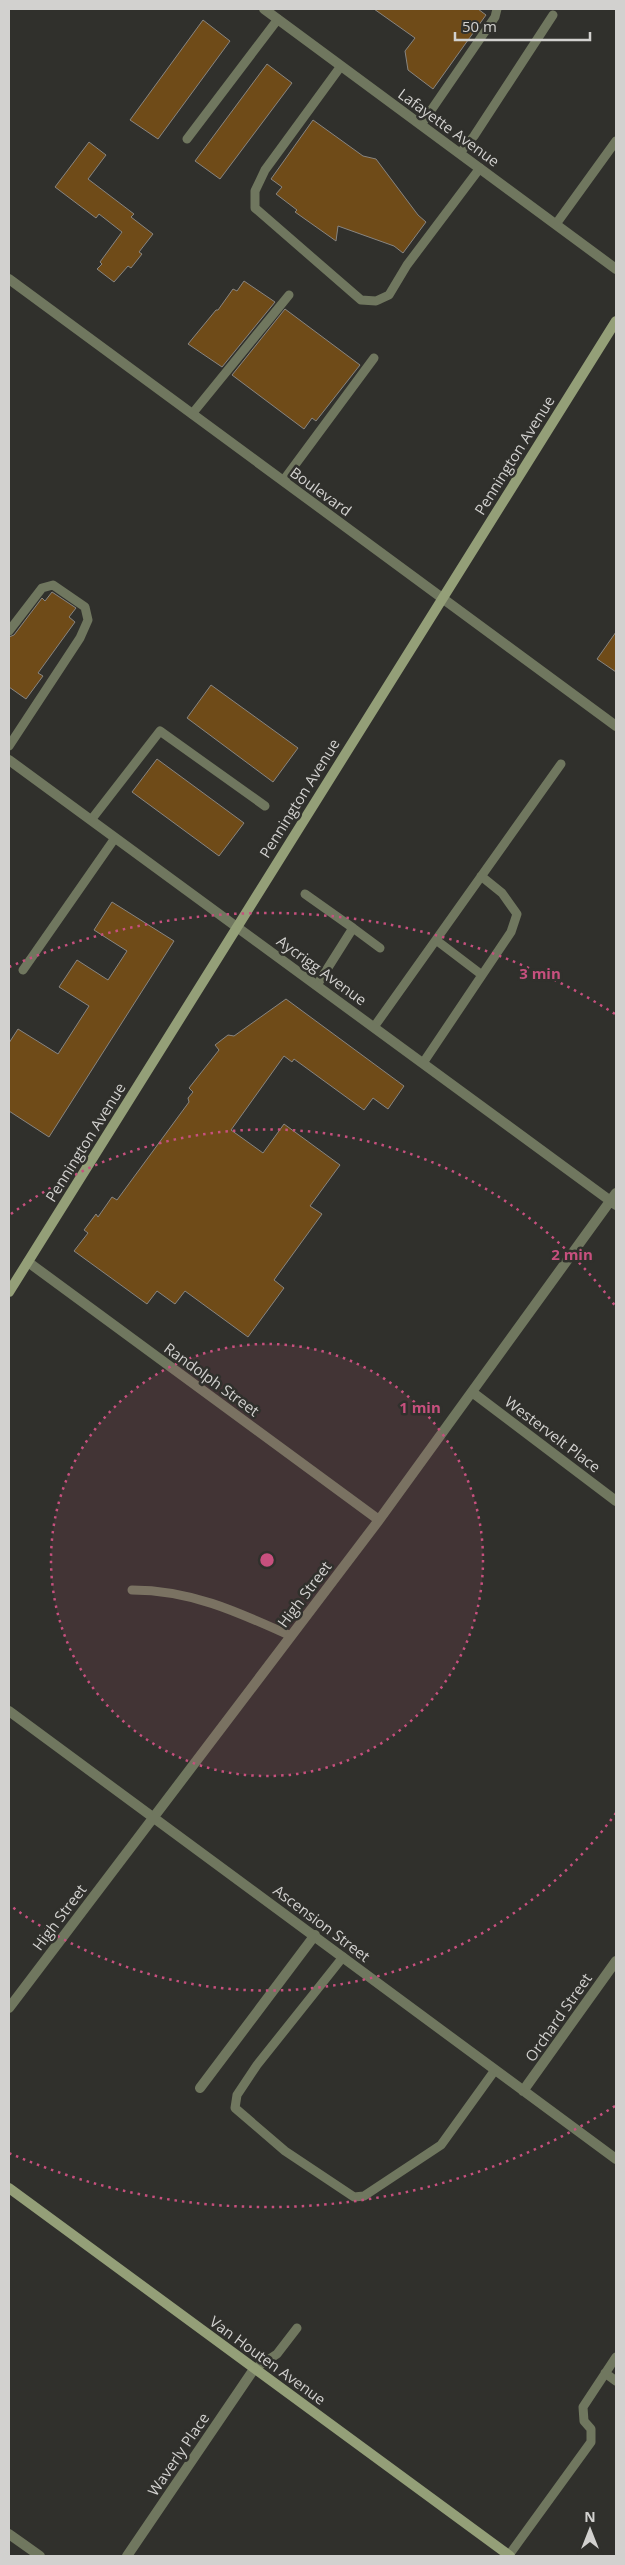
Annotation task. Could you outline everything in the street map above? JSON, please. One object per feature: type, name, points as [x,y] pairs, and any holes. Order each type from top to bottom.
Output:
[{"type":"street","name":"Lafayette Avenue","points":[[264,9],[616,269]]},
{"type":"street","name":"Boulevard","points":[[9,279],[616,726]]},
{"type":"street","name":"Pennington Avenue","points":[[9,1292],[616,321]]},
{"type":"street","name":"Aycrigg Avenue","points":[[9,760],[614,1200]]},
{"type":"street","name":"High Street","points":[[9,2008],[379,1520],[614,1200]]},
{"type":"street","name":"Randolph Street","points":[[28,1262],[379,1520]]},
{"type":"street","name":"Westervelt Place","points":[[472,1392],[616,1501]]},
{"type":"street","name":"Ascension Street","points":[[9,1712],[616,2160]]},
{"type":"street","points":[[200,2088],[315,1936]]},
{"type":"street","name":"Orchard Street","points":[[523,2091],[616,1961]]},
{"type":"street","name":"Van Houten Avenue","points":[[9,2188],[509,2556]]},
{"type":"street","name":"Waverly Place","points":[[127,2556],[254,2369]]},
{"type":"street","points":[[9,2534],[40,2556]]},
{"type":"lane","points":[[421,125],[495,17],[498,9]]},
{"type":"lane","points":[[460,153],[474,136],[553,15]]},
{"type":"lane","points":[[188,139],[278,19]]},
{"type":"lane","points":[[341,66],[265,170],[255,191],[255,208],[361,300],[376,301],[388,296],[407,265],[480,168]]},
{"type":"lane","points":[[556,224],[616,141]]},
{"type":"lane","points":[[192,414],[288,295]]},
{"type":"lane","points":[[283,481],[374,358]]},
{"type":"lane","points":[[9,631],[42,588],[52,585],[85,607],[88,620],[80,638],[52,683],[9,746]]},
{"type":"lane","points":[[91,820],[160,731],[265,806]]},
{"type":"lane","points":[[374,1027],[561,764]]},
{"type":"lane","points":[[22,970],[116,838]]},
{"type":"lane","points":[[423,1062],[511,932],[517,914],[502,894],[481,876]]},
{"type":"lane","points":[[305,894],[380,948]]},
{"type":"lane","points":[[317,985],[353,928]]},
{"type":"lane","points":[[436,940],[482,975]]},
{"type":"lane","points":[[132,1590],[173,1593],[216,1603],[291,1636]]},
{"type":"lane","points":[[343,1957],[257,2065],[237,2095],[235,2108],[285,2151],[354,2197],[364,2196],[441,2145],[495,2070]]},
{"type":"lane","points":[[254,2369],[277,2354],[297,2328]]},
{"type":"lane","points":[[509,2556],[591,2442],[591,2429],[584,2421],[583,2407],[616,2357]]},
{"type":"lane","points":[[606,2373],[616,2381]]},
{"type":"building","points":[[374,9],[478,9],[486,15],[433,89],[408,70],[405,51],[415,38]]},
{"type":"building","points":[[203,20],[230,41],[158,139],[130,120]]},
{"type":"building","points":[[267,64],[292,83],[220,179],[195,161]]},
{"type":"building","points":[[313,120],[363,156],[376,159],[418,215],[426,222],[403,253],[394,246],[338,226],[336,241],[295,212],[297,210],[276,194],[282,187],[271,179]]},
{"type":"building","points":[[89,142],[106,155],[88,179],[134,214],[131,217],[153,234],[139,252],[142,254],[131,268],[128,266],[114,282],[97,269],[122,232],[99,214],[96,218],[55,187]]},
{"type":"building","points":[[244,281],[275,302],[222,367],[188,344],[218,310],[233,289],[237,291]]},
{"type":"building","points":[[285,309],[360,365],[316,421],[312,418],[304,429],[232,375]]},
{"type":"building","points":[[52,592],[76,608],[69,617],[75,622],[38,673],[43,676],[26,699],[9,687],[9,637],[14,635],[42,598],[45,601]]},
{"type":"building","points":[[616,632],[616,672],[597,659]]},
{"type":"building","points":[[211,685],[298,748],[273,782],[187,718]]},
{"type":"building","points":[[157,759],[244,823],[219,856],[132,792]]},
{"type":"building","points":[[112,902],[174,941],[49,1137],[9,1111],[9,1043],[18,1029],[58,1054],[89,1006],[59,987],[77,960],[108,980],[127,951],[94,930]]},
{"type":"building","points":[[286,999],[404,1086],[388,1109],[373,1098],[364,1110],[294,1059],[292,1062],[284,1056],[231,1130],[263,1153],[284,1124],[340,1165],[310,1206],[322,1214],[274,1280],[284,1288],[248,1337],[185,1291],[175,1304],[157,1291],[147,1304],[74,1251],[88,1233],[84,1230],[96,1214],[98,1217],[112,1197],[117,1200],[189,1102],[188,1098],[193,1092],[189,1088],[219,1050],[215,1045],[228,1035],[234,1036]]}]
